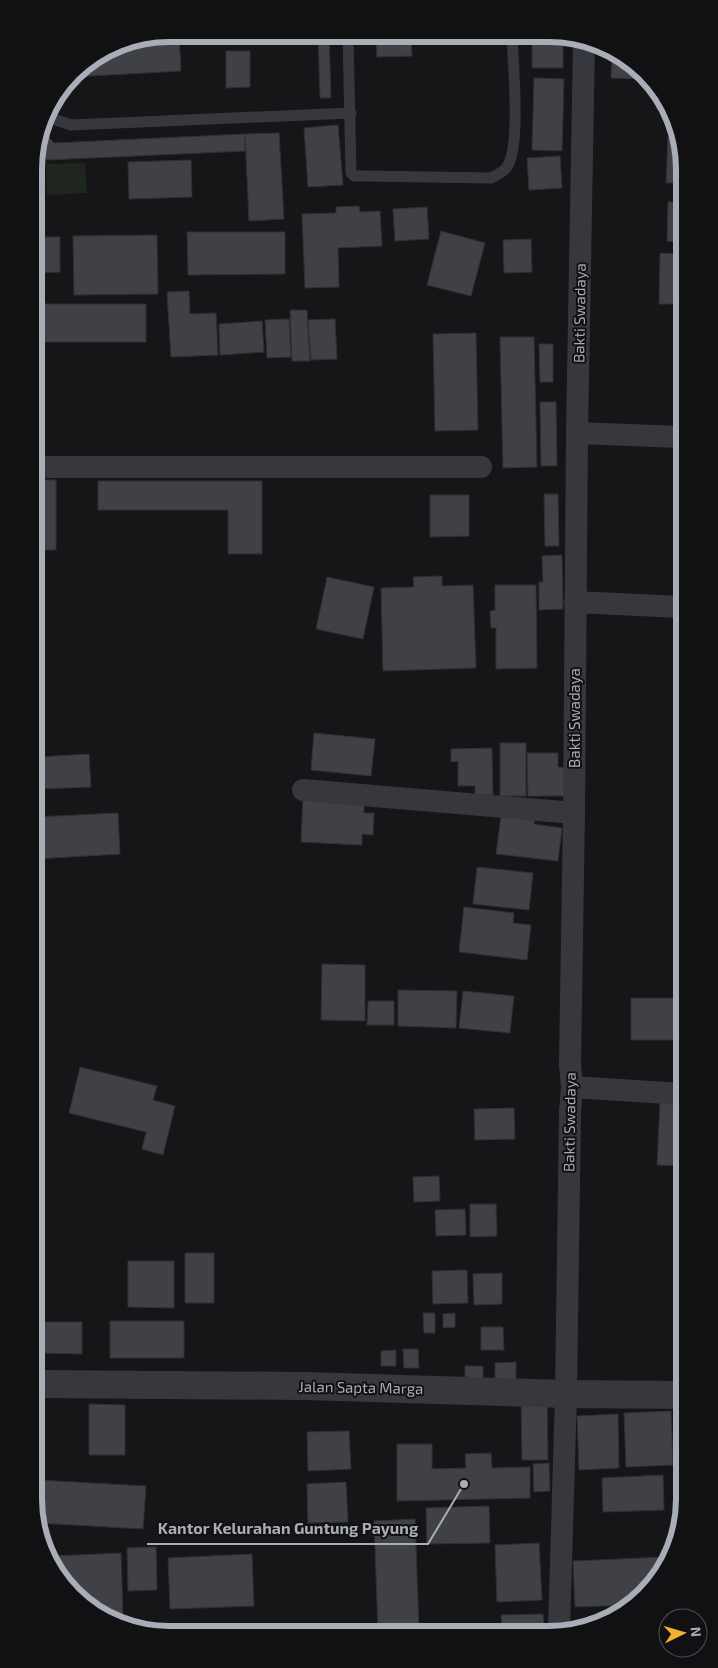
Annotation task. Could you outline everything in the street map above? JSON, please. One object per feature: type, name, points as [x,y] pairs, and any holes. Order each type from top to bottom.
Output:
[{"type":"street","name":"Bakti Swadaya","points":[[559,1625],[572,1087],[570,1065],[574,813],[576,433],[584,47]]},
{"type":"street","points":[[576,433],[676,437]]},
{"type":"street","points":[[43,467],[481,466]]},
{"type":"street","points":[[575,602],[676,607]]},
{"type":"street","points":[[303,790],[574,813]]},
{"type":"street","points":[[572,1087],[675,1094]]},
{"type":"street","name":"Jalan Sapta Marga","points":[[42,1384],[306,1386],[566,1394],[675,1395]]},
{"type":"lane","points":[[348,43],[351,173],[354,176],[491,178],[506,169],[513,156],[515,117],[512,42]]},
{"type":"lane","points":[[54,118],[71,126],[351,113]]},
{"type":"shaded area","points":[[85,163],[87,193],[47,195],[46,164]]},
{"type":"building","points":[[376,42],[411,42],[412,56],[377,57]]},
{"type":"building","points":[[532,42],[563,44],[563,68],[532,68]]},
{"type":"building","points":[[161,43],[179,43],[181,71],[84,76],[106,59],[121,52],[144,45]]},
{"type":"building","points":[[318,43],[329,43],[331,98],[320,98]]},
{"type":"building","points":[[226,51],[250,51],[250,87],[226,88]]},
{"type":"building","points":[[612,60],[637,79],[611,78]]},
{"type":"building","points":[[534,78],[564,79],[562,151],[532,150]]},
{"type":"building","points":[[338,125],[343,185],[308,187],[304,128]]},
{"type":"building","points":[[279,133],[284,219],[249,221],[245,134]]},
{"type":"building","points":[[245,134],[245,151],[47,160],[44,156],[47,136],[54,143]]},
{"type":"building","points":[[668,137],[671,137],[674,153],[676,183],[666,183]]},
{"type":"building","points":[[560,156],[562,188],[529,190],[527,158]]},
{"type":"building","points":[[191,160],[192,197],[129,199],[128,162]]},
{"type":"building","points":[[668,202],[676,202],[676,242],[667,241]]},
{"type":"building","points":[[359,206],[360,212],[380,211],[382,246],[338,248],[339,287],[305,288],[302,214],[336,213],[336,207]]},
{"type":"building","points":[[427,207],[429,239],[395,241],[393,209]]},
{"type":"building","points":[[441,231],[485,243],[471,296],[427,285]]},
{"type":"building","points":[[187,232],[285,232],[285,274],[188,275]]},
{"type":"building","points":[[157,235],[158,294],[74,295],[73,236]]},
{"type":"building","points":[[43,237],[60,237],[60,272],[43,273]]},
{"type":"building","points":[[531,239],[532,272],[504,273],[503,240]]},
{"type":"building","points":[[660,253],[676,254],[676,304],[659,304]]},
{"type":"building","points":[[189,291],[190,314],[216,313],[218,355],[171,357],[167,292]]},
{"type":"building","points":[[43,304],[146,304],[146,342],[43,342]]},
{"type":"building","points":[[290,310],[307,310],[310,361],[292,361]]},
{"type":"building","points":[[289,319],[291,357],[267,358],[265,320]]},
{"type":"building","points":[[335,319],[337,359],[311,360],[308,320]]},
{"type":"building","points":[[262,321],[264,352],[220,355],[219,324]]},
{"type":"building","points":[[476,333],[478,430],[435,431],[433,334]]},
{"type":"building","points":[[500,337],[534,337],[537,467],[503,468]]},
{"type":"building","points":[[539,344],[553,344],[553,382],[540,382]]},
{"type":"building","points":[[540,402],[556,402],[557,466],[541,466]]},
{"type":"building","points":[[43,480],[56,480],[56,550],[43,550]]},
{"type":"building","points":[[98,481],[262,481],[262,554],[228,554],[228,510],[98,510]]},
{"type":"building","points":[[544,494],[558,494],[559,546],[545,546]]},
{"type":"building","points":[[430,495],[469,495],[469,536],[430,537]]},
{"type":"building","points":[[562,555],[563,609],[539,610],[539,582],[543,582],[542,556]]},
{"type":"building","points":[[442,576],[442,586],[473,585],[476,668],[383,671],[381,588],[414,587],[413,577]]},
{"type":"building","points":[[327,577],[374,587],[363,639],[316,629]]},
{"type":"building","points":[[495,585],[536,585],[537,668],[496,669],[496,628],[491,628],[490,611],[495,610]]},
{"type":"building","points":[[314,733],[375,739],[371,776],[311,770]]},
{"type":"building","points":[[500,743],[526,743],[526,796],[500,796]]},
{"type":"building","points":[[492,748],[493,795],[475,795],[475,786],[458,786],[458,761],[451,762],[451,749]]},
{"type":"building","points":[[527,753],[558,753],[558,767],[566,768],[566,796],[528,796]]},
{"type":"building","points":[[89,754],[91,787],[43,789],[43,757]]},
{"type":"building","points":[[303,796],[364,799],[364,813],[374,813],[373,835],[362,834],[362,845],[301,842]]},
{"type":"building","points":[[502,808],[536,812],[534,824],[562,828],[558,861],[496,854]]},
{"type":"building","points":[[118,813],[120,854],[42,859],[43,817]]},
{"type":"building","points":[[477,867],[533,873],[529,910],[473,904]]},
{"type":"building","points":[[464,907],[514,913],[513,923],[531,925],[527,960],[459,952]]},
{"type":"building","points":[[322,964],[365,965],[365,1021],[321,1020]]},
{"type":"building","points":[[398,990],[457,991],[456,1028],[398,1026]]},
{"type":"building","points":[[463,991],[514,996],[510,1033],[459,1028]]},
{"type":"building","points":[[631,998],[675,998],[675,1040],[631,1040]]},
{"type":"building","points":[[368,1001],[394,1001],[394,1025],[367,1025]]},
{"type":"building","points":[[80,1067],[157,1086],[153,1100],[175,1106],[163,1155],[142,1149],[146,1132],[69,1113]]},
{"type":"building","points":[[660,1103],[675,1104],[675,1166],[657,1165]]},
{"type":"building","points":[[514,1108],[515,1139],[475,1140],[474,1109]]},
{"type":"building","points":[[439,1176],[440,1201],[414,1202],[413,1177]]},
{"type":"building","points":[[470,1204],[496,1204],[497,1236],[470,1237]]},
{"type":"building","points":[[465,1209],[466,1235],[436,1236],[435,1210]]},
{"type":"building","points":[[185,1253],[214,1253],[214,1303],[185,1303]]},
{"type":"building","points":[[128,1261],[174,1261],[174,1308],[128,1307]]},
{"type":"building","points":[[467,1270],[468,1303],[433,1304],[432,1271]]},
{"type":"building","points":[[502,1273],[502,1304],[474,1305],[473,1274]]},
{"type":"building","points":[[423,1313],[435,1313],[435,1333],[424,1333]]},
{"type":"building","points":[[455,1313],[455,1327],[443,1328],[443,1314]]},
{"type":"building","points":[[110,1321],[184,1321],[184,1358],[110,1358]]},
{"type":"building","points":[[42,1322],[82,1322],[82,1354],[42,1353]]},
{"type":"building","points":[[481,1327],[503,1327],[504,1350],[481,1350]]},
{"type":"building","points":[[403,1349],[418,1349],[419,1368],[404,1368]]},
{"type":"building","points":[[396,1350],[396,1366],[381,1366],[381,1351]]},
{"type":"building","points":[[516,1362],[516,1382],[495,1383],[495,1363]]},
{"type":"building","points":[[465,1366],[483,1366],[483,1381],[465,1381]]},
{"type":"building","points":[[521,1400],[547,1400],[548,1460],[522,1460]]},
{"type":"building","points":[[89,1404],[125,1405],[125,1455],[89,1455]]},
{"type":"building","points":[[671,1411],[673,1465],[626,1467],[624,1413]]},
{"type":"building","points":[[618,1414],[619,1468],[579,1470],[577,1416]]},
{"type":"building","points":[[349,1431],[351,1469],[308,1471],[307,1432]]},
{"type":"building","points":[[397,1444],[432,1444],[432,1469],[466,1468],[465,1454],[491,1453],[492,1468],[530,1467],[530,1498],[397,1501]]},
{"type":"building","points":[[549,1463],[550,1491],[534,1492],[533,1464]]},
{"type":"building","points":[[663,1475],[664,1510],[603,1512],[602,1478]]},
{"type":"building","points":[[42,1480],[146,1486],[143,1529],[45,1523],[42,1499]]},
{"type":"building","points":[[346,1482],[348,1522],[308,1523],[307,1484]]},
{"type":"building","points":[[489,1506],[490,1543],[427,1544],[426,1508]]},
{"type":"building","points":[[415,1519],[419,1626],[378,1626],[374,1521]]},
{"type":"building","points":[[539,1543],[542,1600],[497,1602],[495,1545]]},
{"type":"building","points":[[156,1547],[157,1590],[128,1591],[127,1548]]},
{"type":"building","points":[[121,1553],[123,1617],[99,1604],[86,1594],[69,1576],[56,1556]]},
{"type":"building","points":[[252,1554],[254,1606],[170,1609],[168,1558]]},
{"type":"building","points":[[661,1557],[649,1576],[638,1588],[616,1606],[575,1607],[573,1561]]},
{"type":"building","points":[[543,1614],[544,1626],[502,1626],[501,1615]]},
{"type":"place","name":"Kantor Kelurahan Guntung Payung","points":[[464,1484]]}]
